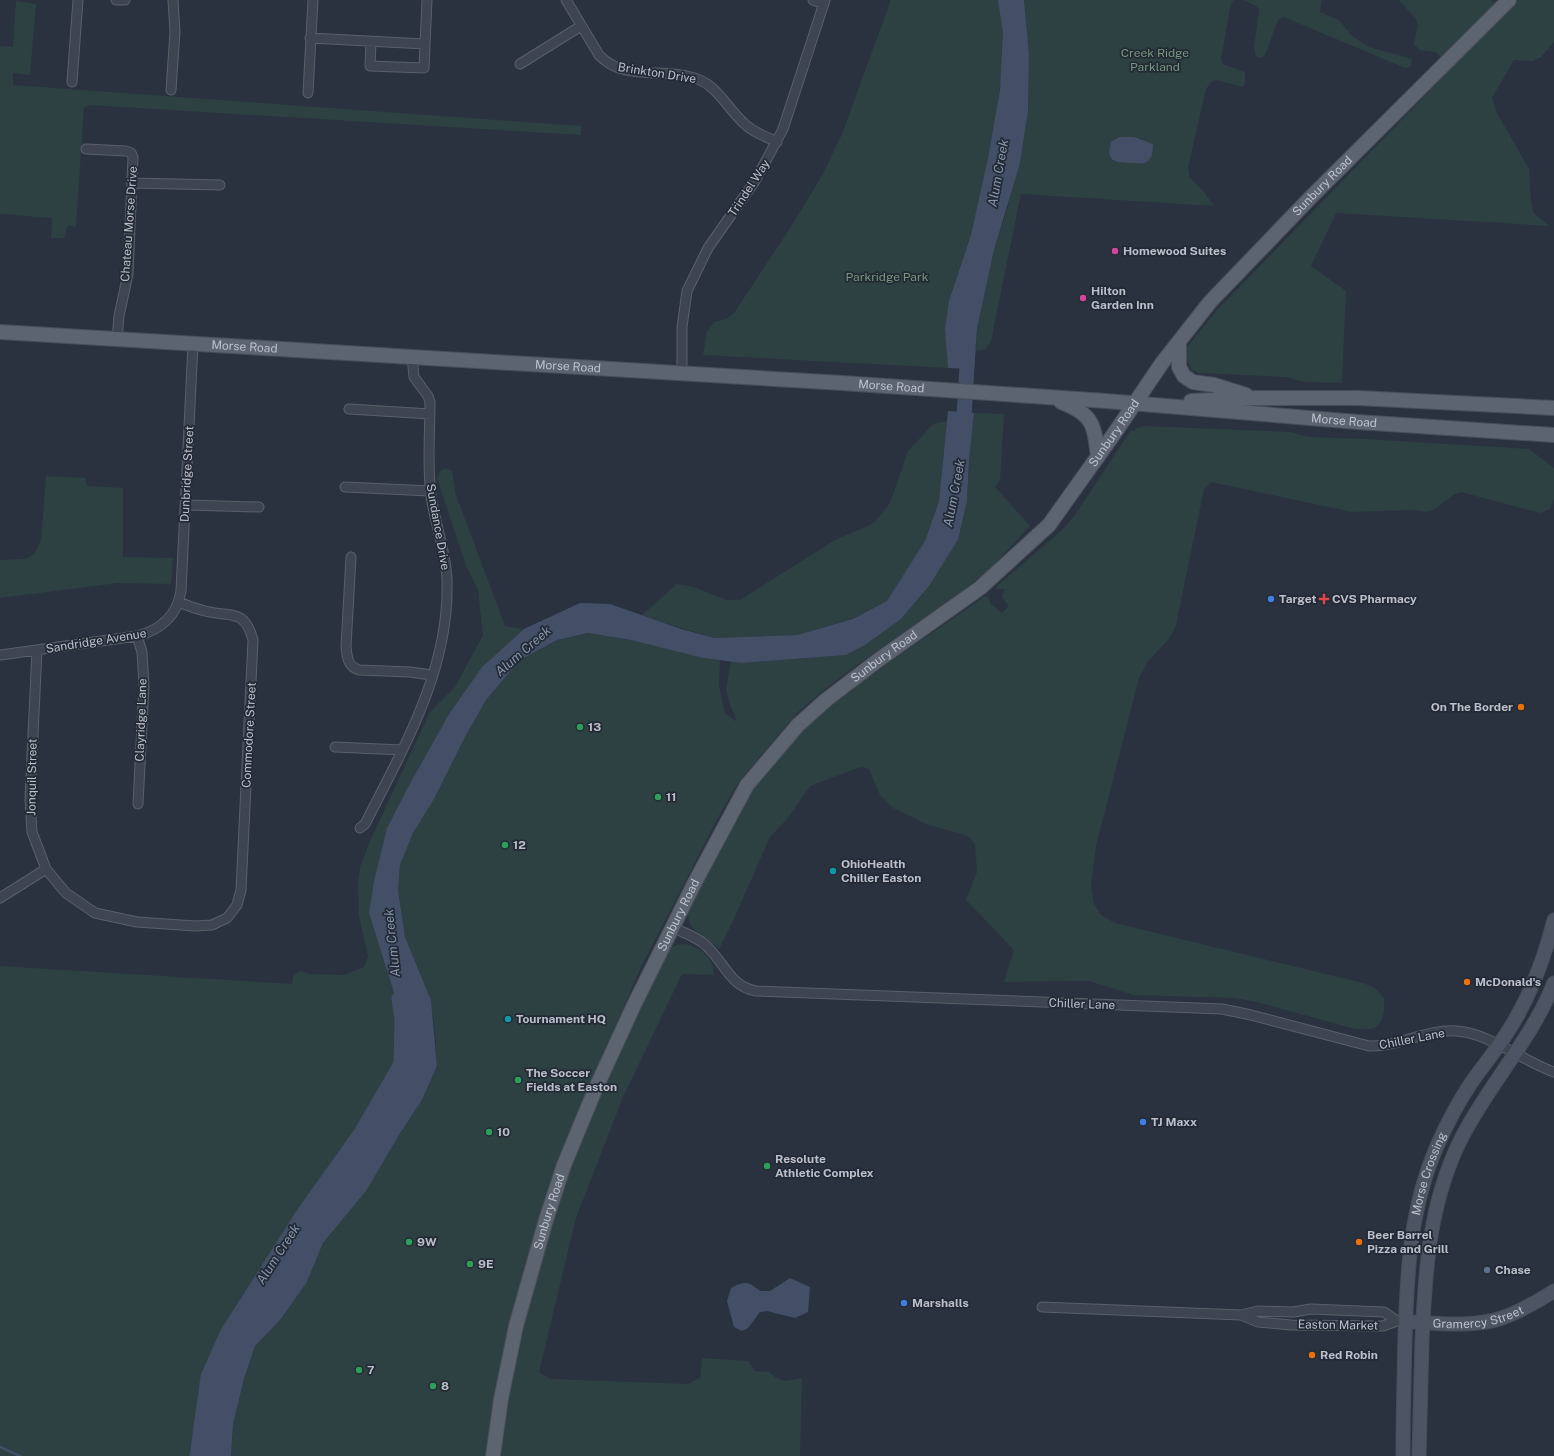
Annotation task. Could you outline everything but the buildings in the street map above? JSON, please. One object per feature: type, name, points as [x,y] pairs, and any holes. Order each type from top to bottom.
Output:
[{"type":"main road","name":"Sunbury Road","points":[[493,1456],[501,1399],[516,1326],[546,1220],[564,1165],[595,1090],[672,927],[747,786],[798,725],[839,690],[980,588],[1049,525],[1098,457],[1162,363],[1210,302],[1509,0]]},
{"type":"main road","name":"Morse Road","points":[[0,332],[842,383],[1135,403],[1358,422],[1554,435]]},
{"type":"main road","points":[[1179,342],[1179,367],[1184,376],[1193,382],[1214,385],[1256,398]]},
{"type":"main road","points":[[1049,397],[1078,408],[1090,420],[1095,433],[1098,457]]},
{"type":"main road","name":"Morse Road","points":[[1135,403],[1256,398],[1358,398],[1554,408]]},
{"type":"main road","name":"Morse Crossing","points":[[1419,1456],[1426,1273],[1430,1238],[1443,1184],[1457,1148],[1467,1127],[1488,1092],[1507,1049],[1516,1019],[1532,988],[1547,948],[1554,920]]},
{"type":"main road","name":"Morse Crossing","points":[[1403,1456],[1401,1321],[1412,1236],[1419,1202],[1429,1166],[1443,1132],[1474,1080],[1507,1049],[1529,1033],[1554,983]]},
{"type":"main road","name":"Gramercy Street","points":[[1401,1321],[1465,1324],[1487,1322],[1515,1313],[1554,1291]]},
{"type":"street","points":[[72,82],[78,0]]},
{"type":"street","points":[[116,0],[125,0]]},
{"type":"street","points":[[171,90],[175,32],[173,0]]},
{"type":"street","points":[[308,94],[313,0]]},
{"type":"street","points":[[371,42],[370,66],[424,68],[427,0]]},
{"type":"street","name":"Brinkton Drive","points":[[566,0],[599,55],[605,62],[618,69],[690,76],[705,82],[717,92],[732,112],[748,127],[777,142]]},
{"type":"street","points":[[813,0],[824,2]]},
{"type":"street","name":"Trindel Way","points":[[682,374],[682,327],[687,291],[708,248],[755,180],[777,142],[783,129],[824,2]]},
{"type":"street","points":[[520,64],[581,26]]},
{"type":"street","points":[[310,38],[425,44]]},
{"type":"street","name":"Chateau Morse Drive","points":[[86,149],[126,151],[131,153],[133,157],[128,274],[119,316],[117,340]]},
{"type":"street","points":[[132,183],[220,185]]},
{"type":"street","name":"Dunbridge Street","points":[[178,602],[181,591],[186,505],[193,344]]},
{"type":"street","name":"Sundance Drive","points":[[360,828],[365,824],[421,711],[444,631],[447,581],[446,563],[430,491],[430,402],[428,396],[414,377],[412,356]]},
{"type":"street","points":[[348,409],[430,414]]},
{"type":"street","points":[[345,487],[430,491]]},
{"type":"street","points":[[186,505],[259,508]]},
{"type":"street","points":[[351,557],[346,646],[350,664],[359,670],[410,672],[432,675]]},
{"type":"street","name":"Sandridge Avenue","points":[[0,655],[137,636],[151,632],[172,614],[178,602]]},
{"type":"street","name":"Commodore Street","points":[[178,602],[206,612],[228,613],[240,618],[249,627],[253,640],[241,890],[237,906],[227,918]]},
{"type":"street","name":"Clayridge Lane","points":[[137,636],[142,652],[144,686],[138,804]]},
{"type":"street","name":"Jonquil Street","points":[[37,650],[30,799],[32,832],[46,869],[66,893],[95,913],[137,922],[195,926],[212,925],[227,918]]},
{"type":"street","points":[[334,747],[402,750]]},
{"type":"street","points":[[0,898],[46,869]]},
{"type":"street","name":"Chiller Lane","points":[[672,927],[703,943],[737,984],[746,989],[756,991],[1222,1009],[1251,1015],[1369,1046],[1384,1046],[1432,1032],[1456,1031],[1473,1035],[1507,1049],[1538,1066],[1554,1072]]},
{"type":"street","name":"Easton Market","points":[[1042,1307],[1240,1315],[1258,1311],[1292,1312],[1310,1309],[1384,1312],[1401,1321]]},
{"type":"street","name":"Easton Market","points":[[1240,1315],[1258,1322],[1291,1325],[1383,1326],[1401,1321]]},
{"type":"green space","name":"Parkridge Park","points":[[891,0],[1013,0],[963,339],[948,368],[703,355],[707,332],[714,322],[726,319],[734,313],[792,225],[823,174],[842,134]]},
{"type":"green space","name":"Creek Ridge Parkland","points":[[1024,0],[1234,0],[1231,3],[1221,59],[1223,64],[1245,72],[1245,84],[1242,87],[1216,80],[1211,82],[1206,89],[1188,168],[1190,178],[1204,192],[1214,206],[1021,194],[991,341],[986,349],[976,351],[977,329],[994,250],[1008,206],[1028,111],[1029,55]]},
{"type":"green space","points":[[1243,0],[1322,0],[1320,12],[1339,20],[1352,36],[1369,47],[1412,59],[1410,67],[1405,68],[1284,17],[1278,20],[1265,55],[1260,58],[1256,56],[1254,47],[1259,9]]},
{"type":"green space","points":[[1399,0],[1491,0],[1496,4],[1442,58],[1436,52],[1420,50],[1414,44],[1418,26],[1416,19]]},
{"type":"green space","points":[[1518,0],[1554,0],[1554,42],[1541,57],[1533,61],[1514,60],[1492,98],[1497,113],[1529,169],[1533,212],[1549,226],[1336,213],[1311,266],[1346,291],[1342,383],[1304,382],[1286,377],[1198,373],[1191,369],[1188,362],[1183,363],[1186,348],[1218,309]]},
{"type":"green space","points":[[16,1],[36,4],[30,75],[13,73],[13,85],[581,126],[581,135],[89,105],[84,108],[76,227],[68,225],[64,238],[51,238],[52,218],[0,214],[0,46],[13,47]]},
{"type":"green space","name":"The Soccer Fields at Easton","points":[[974,413],[1004,414],[1000,480],[995,487],[1030,526],[989,570],[961,592],[827,687],[797,713],[740,780],[721,812],[639,971],[556,1167],[536,1228],[515,1306],[498,1380],[486,1456],[231,1456],[233,1424],[244,1379],[255,1346],[281,1319],[307,1282],[323,1243],[366,1190],[422,1100],[437,1066],[431,1000],[405,937],[398,890],[400,865],[413,833],[434,799],[464,739],[486,700],[520,660],[557,640],[588,633],[631,640],[703,658],[720,660],[719,686],[725,713],[737,722],[729,702],[726,688],[731,661],[742,663],[846,655],[865,645],[901,619],[929,586],[958,540],[967,501]]},
{"type":"green space","points":[[947,421],[939,501],[925,541],[888,601],[853,619],[797,635],[715,638],[641,616],[677,584],[694,587],[726,600],[740,600],[835,540],[874,523],[890,503],[908,451],[933,424]]},
{"type":"green space","points":[[1144,426],[1290,432],[1310,437],[1529,449],[1554,468],[1554,499],[1550,509],[1540,513],[1461,492],[1453,495],[1435,509],[1427,512],[1412,510],[1352,512],[1211,482],[1204,489],[1176,625],[1169,639],[1148,661],[1139,678],[1096,846],[1091,886],[1094,904],[1101,915],[1115,923],[1363,983],[1375,988],[1384,998],[1384,1012],[1379,1024],[1371,1029],[1355,1029],[1257,1002],[1234,998],[1133,995],[1089,981],[1004,982],[1014,950],[966,900],[977,872],[975,844],[968,836],[926,824],[893,808],[880,795],[869,769],[861,767],[810,786],[788,818],[770,837],[719,949],[697,932],[693,928],[688,916],[689,908],[749,792],[780,750],[835,703],[871,675],[984,597],[988,597],[991,604],[1002,613],[1009,606],[1002,597],[1004,589],[997,589],[997,586],[1062,530],[1075,515],[1131,430],[1134,431],[1137,428]]},
{"type":"green space","points":[[445,468],[452,471],[456,495],[505,626],[524,629],[482,667],[449,714],[387,828],[369,913],[402,1019],[401,1064],[361,1133],[304,1213],[298,1235],[256,1301],[227,1334],[208,1377],[197,1456],[0,1456],[0,966],[292,984],[293,976],[300,971],[310,974],[344,975],[364,967],[368,956],[359,915],[358,883],[360,867],[370,841],[430,712],[455,687],[483,635],[478,590],[467,568],[437,478],[440,471]]},
{"type":"green space","points":[[46,476],[85,478],[87,486],[123,488],[123,557],[173,558],[171,584],[118,583],[0,598],[0,560],[25,559],[34,554],[41,540]]},
{"type":"green space","points":[[680,944],[693,946],[704,953],[712,963],[714,975],[682,974],[623,1097],[576,1218],[539,1372],[550,1379],[687,1384],[700,1378],[702,1358],[748,1361],[755,1371],[769,1372],[775,1377],[784,1381],[802,1378],[800,1456],[500,1456],[511,1387],[537,1267],[548,1228],[590,1111],[667,953],[673,946]]},
{"type":"water","points":[[998,0],[1024,0],[1029,55],[1028,111],[1020,163],[994,250],[977,329],[974,369],[948,368],[945,329],[949,301],[971,235],[988,158],[1000,90],[1003,33]]},
{"type":"water","points":[[1119,137],[1134,137],[1153,144],[1151,158],[1145,163],[1141,164],[1113,160],[1110,154],[1111,142]]},
{"type":"water","points":[[948,411],[974,413],[967,501],[958,540],[929,586],[901,619],[865,645],[846,655],[742,663],[703,658],[631,640],[588,633],[557,640],[520,660],[486,700],[464,739],[434,799],[413,833],[400,865],[398,890],[405,937],[431,1000],[437,1066],[422,1100],[399,1135],[366,1191],[323,1243],[307,1282],[281,1319],[255,1346],[244,1379],[233,1424],[231,1456],[197,1456],[208,1377],[227,1334],[256,1301],[298,1235],[304,1213],[360,1133],[401,1064],[402,1019],[369,913],[374,881],[387,828],[449,714],[482,667],[524,629],[580,603],[610,604],[681,629],[715,638],[797,635],[853,619],[887,601],[925,541],[939,501]]},
{"type":"water","points":[[790,1278],[810,1287],[808,1312],[795,1318],[767,1311],[760,1312],[748,1328],[742,1331],[734,1327],[727,1301],[731,1288],[746,1283],[752,1285],[760,1291],[770,1291]]},
{"type":"waterway","name":"Alum Creek","points":[[963,433],[968,349]]},
{"type":"waterway","name":"Alum Creek","points":[[197,1456],[208,1377],[227,1334],[304,1213],[361,1133],[401,1064],[402,1019],[399,999]]},
{"type":"waterway","points":[[0,1447],[20,1456]]},
{"type":"place","name":"Homewood Suites","points":[[1115,251]]},
{"type":"place","name":"Hilton Garden Inn","points":[[1083,298]]},
{"type":"place","name":"Target","points":[[1271,599]]},
{"type":"place","name":"CVS Pharmacy","points":[[1324,599]]},
{"type":"place","name":"On The Border","points":[[1521,707]]},
{"type":"place","name":"13","points":[[580,727]]},
{"type":"place","name":"11","points":[[658,797]]},
{"type":"place","name":"12","points":[[505,845]]},
{"type":"place","name":"OhioHealth Chiller Easton","points":[[833,871]]},
{"type":"place","name":"McDonald's","points":[[1467,982]]},
{"type":"place","name":"Tournament HQ","points":[[508,1019]]},
{"type":"place","name":"The Soccer Fields at Easton","points":[[518,1080]]},
{"type":"place","name":"TJ Maxx","points":[[1143,1122]]},
{"type":"place","name":"10","points":[[489,1132]]},
{"type":"place","name":"Resolute Athletic Complex","points":[[767,1166]]},
{"type":"place","name":"9W","points":[[409,1242]]},
{"type":"place","name":"Beer Barrel Pizza and Grill","points":[[1359,1242]]},
{"type":"place","name":"9E","points":[[470,1264]]},
{"type":"place","name":"Chase","points":[[1487,1270]]},
{"type":"place","name":"Marshalls","points":[[904,1303]]},
{"type":"place","name":"Red Robin","points":[[1312,1355]]},
{"type":"place","name":"7","points":[[359,1370]]},
{"type":"place","name":"8","points":[[433,1386]]}]
